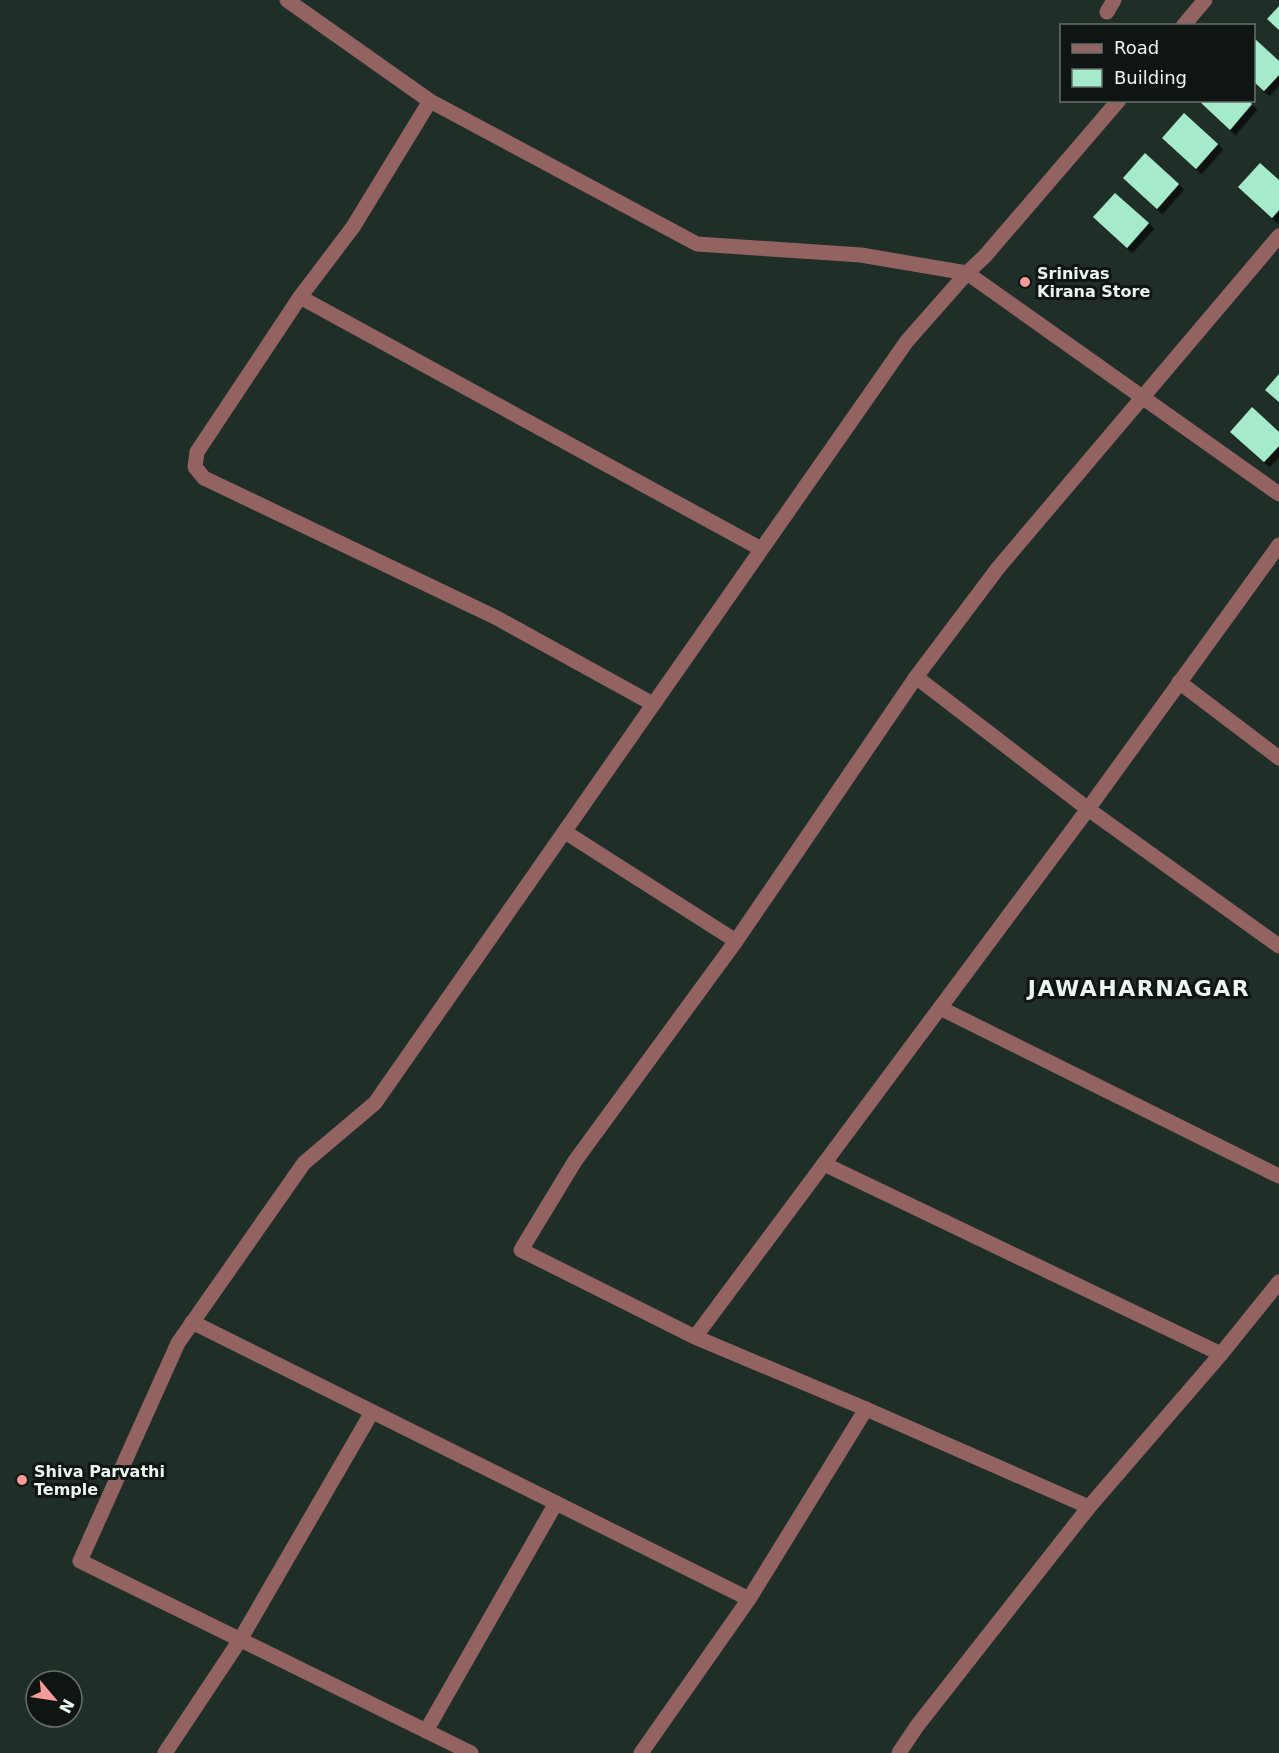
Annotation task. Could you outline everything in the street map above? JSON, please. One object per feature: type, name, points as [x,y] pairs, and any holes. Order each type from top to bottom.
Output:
[{"type":"street","points":[[287,0],[430,101],[697,244],[861,255],[966,273],[1279,494]]},
{"type":"street","points":[[1185,24],[1205,0]]},
{"type":"street","points":[[430,101],[353,227],[300,297],[197,452],[195,467],[204,478],[495,617],[653,704]]},
{"type":"street","points":[[471,1753],[80,1561],[178,1343],[304,1163],[375,1103],[907,341],[966,273],[985,256],[1117,102]]},
{"type":"street","points":[[1089,1507],[695,1337],[520,1250],[575,1161],[736,941],[916,677],[998,568],[1279,236]]},
{"type":"street","points":[[300,297],[761,549]]},
{"type":"street","points":[[695,1337],[1088,809],[1279,545]]},
{"type":"street","points":[[916,677],[1088,809],[1279,946]]},
{"type":"street","points":[[1179,682],[1279,758]]},
{"type":"street","points":[[564,832],[736,941]]},
{"type":"street","points":[[940,1008],[1279,1176]]},
{"type":"street","points":[[824,1164],[1221,1354]]},
{"type":"street","points":[[899,1753],[917,1726],[1089,1507],[1221,1354],[1279,1282]]},
{"type":"street","points":[[192,1322],[749,1599]]},
{"type":"street","points":[[641,1753],[749,1599],[866,1409]]},
{"type":"street","points":[[165,1753],[240,1640],[372,1412]]},
{"type":"street","points":[[426,1731],[556,1503]]},
{"type":"building","points":[[1279,6],[1279,30],[1267,19]]},
{"type":"building","points":[[1255,39],[1279,61],[1279,75],[1264,91],[1255,83]]},
{"type":"building","points":[[1200,102],[1250,102],[1252,104],[1230,130]]},
{"type":"building","points":[[1184,113],[1218,144],[1196,169],[1162,138]]},
{"type":"building","points":[[1145,153],[1179,184],[1157,209],[1123,178]]},
{"type":"building","points":[[1260,163],[1279,180],[1279,210],[1272,218],[1238,187]]},
{"type":"building","points":[[1115,193],[1149,223],[1127,248],[1093,217]]},
{"type":"building","points":[[1279,374],[1279,402],[1265,390]]},
{"type":"building","points":[[1252,407],[1279,432],[1279,446],[1264,462],[1230,432]]},
{"type":"place","name":"Srinivas Kirana Store","points":[[1025,282]]},
{"type":"place","name":"Shiva Parvathi Temple","points":[[22,1480]]},
{"type":"district","name":"JAWAHARNAGAR","points":[[1139,988]]}]
